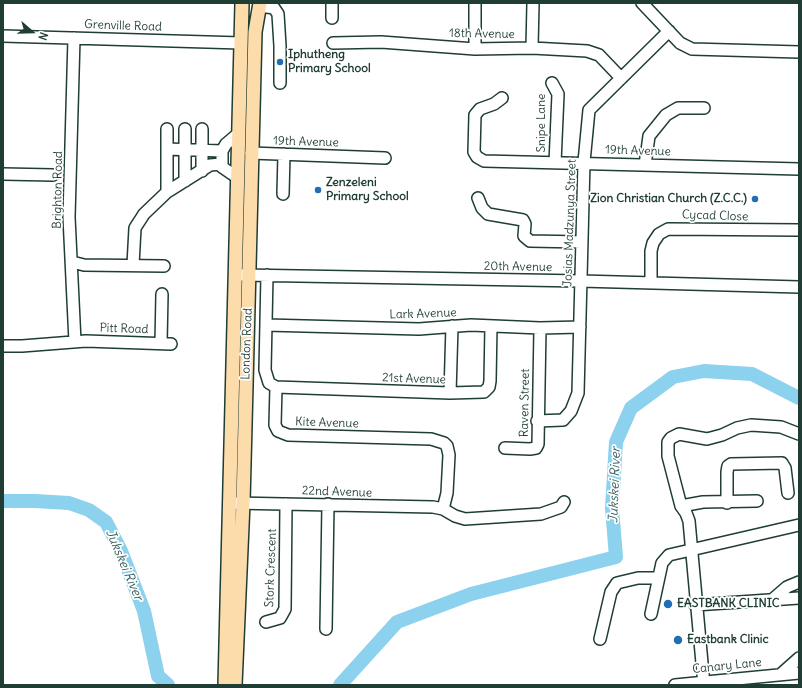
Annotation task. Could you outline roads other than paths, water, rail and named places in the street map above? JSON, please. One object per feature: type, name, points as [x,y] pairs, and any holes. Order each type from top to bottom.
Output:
[{"type":"main road","name":"London Road","points":[[235,685],[236,274],[242,3]]},
{"type":"main road","name":"London Road","points":[[225,685],[250,275],[251,153],[255,32],[260,5]]},
{"type":"street","points":[[332,3],[332,18]]},
{"type":"street","points":[[474,49],[475,3]]},
{"type":"street","points":[[532,48],[533,3]]},
{"type":"street","points":[[642,3],[680,43],[695,49],[799,52]]},
{"type":"street","points":[[260,5],[274,8],[278,14],[280,83]]},
{"type":"street","name":"Josias Madzunya Street","points":[[537,421],[563,420],[571,411],[578,394],[584,162],[589,110],[669,32]]},
{"type":"street","name":"Grenville Road","points":[[3,36],[241,43]]},
{"type":"street","name":"Brighton Road","points":[[74,38],[69,217],[75,342]]},
{"type":"street","name":"18th Avenue","points":[[333,43],[381,42],[474,49],[532,48],[595,53],[621,78]]},
{"type":"street","name":"Snipe Lane","points":[[552,83],[558,94],[555,163]]},
{"type":"street","name":"19th Avenue","points":[[502,98],[494,104],[483,107],[476,113],[474,150],[477,157],[487,162],[584,162],[773,171],[799,169]]},
{"type":"street","points":[[645,165],[649,136],[666,115],[678,108],[704,108]]},
{"type":"street","points":[[167,129],[167,192]]},
{"type":"street","points":[[185,129],[185,181]]},
{"type":"street","points":[[202,129],[212,151],[224,169],[238,178]]},
{"type":"street","points":[[167,149],[212,151],[226,144],[239,133]]},
{"type":"street","points":[[206,168],[212,151]]},
{"type":"street","name":"19th Avenue","points":[[251,153],[385,158]]},
{"type":"street","points":[[283,194],[284,154]]},
{"type":"street","points":[[133,265],[135,228],[144,214],[167,192],[206,168],[222,164]]},
{"type":"street","points":[[3,174],[53,175]]},
{"type":"street","points":[[478,198],[482,208],[488,214],[523,220],[525,224],[524,236],[528,240],[582,242]]},
{"type":"street","name":"Cycad Close","points":[[651,283],[651,251],[653,243],[659,234],[668,229],[799,230]]},
{"type":"street","points":[[72,262],[84,265],[164,266]]},
{"type":"street","name":"20th Avenue","points":[[236,274],[581,280],[799,287]]},
{"type":"street","points":[[267,274],[266,374],[269,383],[276,387]]},
{"type":"street","name":"Pitt Road","points":[[3,346],[75,342],[166,343],[162,294]]},
{"type":"street","name":"Lark Avenue","points":[[266,325],[419,329],[452,326],[540,328],[580,327]]},
{"type":"street","points":[[450,393],[452,326]]},
{"type":"street","name":"21st Avenue","points":[[276,387],[450,393],[484,392],[488,389],[490,381],[491,326]]},
{"type":"street","name":"Raven Street","points":[[505,448],[536,448],[538,441],[537,421],[540,328]]},
{"type":"street","name":"Kite Avenue","points":[[276,387],[275,425],[278,431],[284,434],[431,439],[444,443],[447,446],[449,455],[447,493],[443,509]]},
{"type":"street","points":[[704,683],[687,516],[681,506],[667,452],[668,442],[675,435],[682,434],[707,439],[722,436],[742,426],[758,425],[781,427],[799,434]]},
{"type":"street","points":[[727,503],[726,472],[728,466],[731,464],[782,464],[785,468],[788,493]]},
{"type":"street","points":[[681,506],[703,502],[727,503],[757,500]]},
{"type":"street","name":"22nd Avenue","points":[[236,503],[433,507],[443,509],[455,516],[465,519],[541,514],[561,507],[564,502]]},
{"type":"street","name":"Stork Crescent","points":[[266,622],[280,618],[285,605],[286,504]]},
{"type":"street","points":[[326,629],[328,504]]},
{"type":"street","points":[[651,614],[658,578],[665,558],[669,555],[799,525]]},
{"type":"street","points":[[600,639],[611,592],[617,583],[638,578],[658,578]]},
{"type":"street","points":[[772,600],[787,587],[799,582]]},
{"type":"street","points":[[695,605],[799,598]]},
{"type":"street","points":[[781,674],[799,658]]},
{"type":"street","name":"Canary Lane","points":[[675,685],[799,673]]},
{"type":"waterway","name":"Jukskei River","points":[[340,685],[397,622],[471,594],[616,557],[612,508],[616,442],[631,408],[673,377],[704,371],[752,374],[799,398]]},
{"type":"waterway","name":"Jukskei River","points":[[3,501],[69,503],[89,510],[106,522],[121,551],[144,611],[158,676],[168,685]]},
{"type":"place","name":"Iphutheng Primary School","points":[[280,62]]},
{"type":"place","name":"Zenzeleni Primary School","points":[[318,190]]},
{"type":"place","name":"Zion Christian Church (Z.C.C.)","points":[[755,199]]},
{"type":"place","name":"EASTBANK CLINIC","points":[[668,604]]},
{"type":"place","name":"Eastbank Clinic","points":[[678,640]]}]
